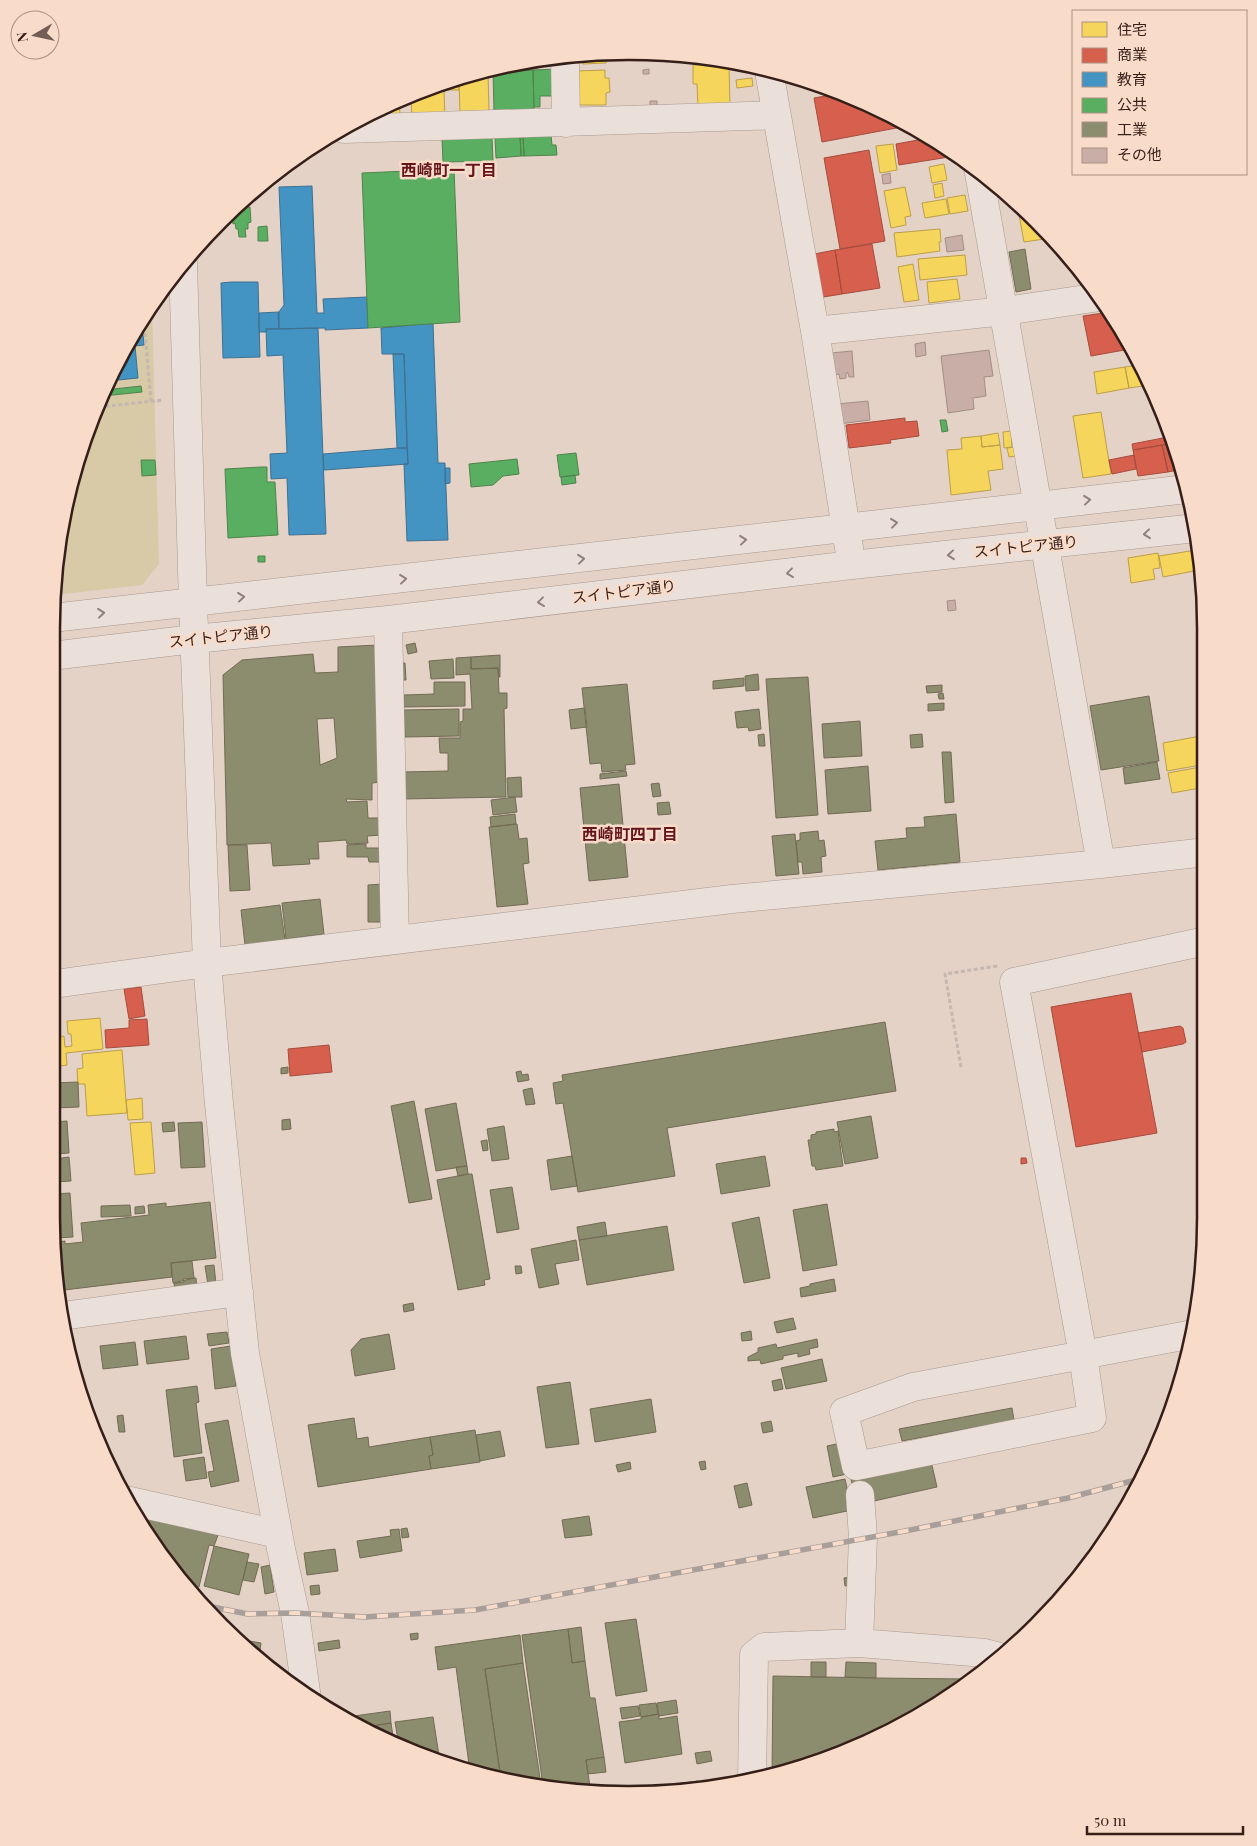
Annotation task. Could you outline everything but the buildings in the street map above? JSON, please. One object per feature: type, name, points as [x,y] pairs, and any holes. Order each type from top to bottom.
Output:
[{"type":"street","points":[[566,64],[566,123]]},
{"type":"street","points":[[770,78],[815,331],[852,565]]},
{"type":"street","points":[[365,125],[566,123],[776,115]]},
{"type":"street","points":[[981,182],[1005,311],[1101,864]]},
{"type":"street","points":[[183,275],[194,639],[207,963],[219,1104],[250,1390],[295,1613],[305,1685]]},
{"type":"street","points":[[815,331],[1005,311],[1092,299]]},
{"type":"street","points":[[60,617],[1180,490]]},
{"type":"street","name":"スイトピア通り","points":[[60,655],[194,639],[388,620],[852,565],[1188,529]]},
{"type":"street","points":[[388,620],[395,940]]},
{"type":"street","points":[[60,983],[207,963],[732,898],[1101,864],[1197,853]]},
{"type":"street","points":[[858,1478],[1092,1418],[1083,1355],[1014,982],[1197,943]]},
{"type":"street","points":[[69,1315],[239,1292]]},
{"type":"street","points":[[859,1643],[863,1538],[858,1478],[844,1412],[913,1388],[1184,1336]]},
{"type":"street","points":[[136,1502],[278,1534]]},
{"type":"street","points":[[752,1772],[754,1655],[764,1647],[859,1643],[988,1658]]},
{"type":"path","points":[[145,330],[151,401]]},
{"type":"path","points":[[105,406],[164,400]]},
{"type":"path","points":[[960,1067],[945,974],[1005,964],[1014,982]]},
{"type":"shaded area","points":[[152,319],[159,564],[142,585],[61,594],[71,518],[79,481],[90,446],[103,411],[119,377],[136,344]]},
{"type":"railway","points":[[216,1608],[248,1614],[295,1613],[365,1617],[475,1610],[905,1531],[1068,1498],[1132,1481]]},
{"type":"district","name":"西崎町一丁目","points":[[449,170]]},
{"type":"district","name":"西崎町四丁目","points":[[630,834]]}]
